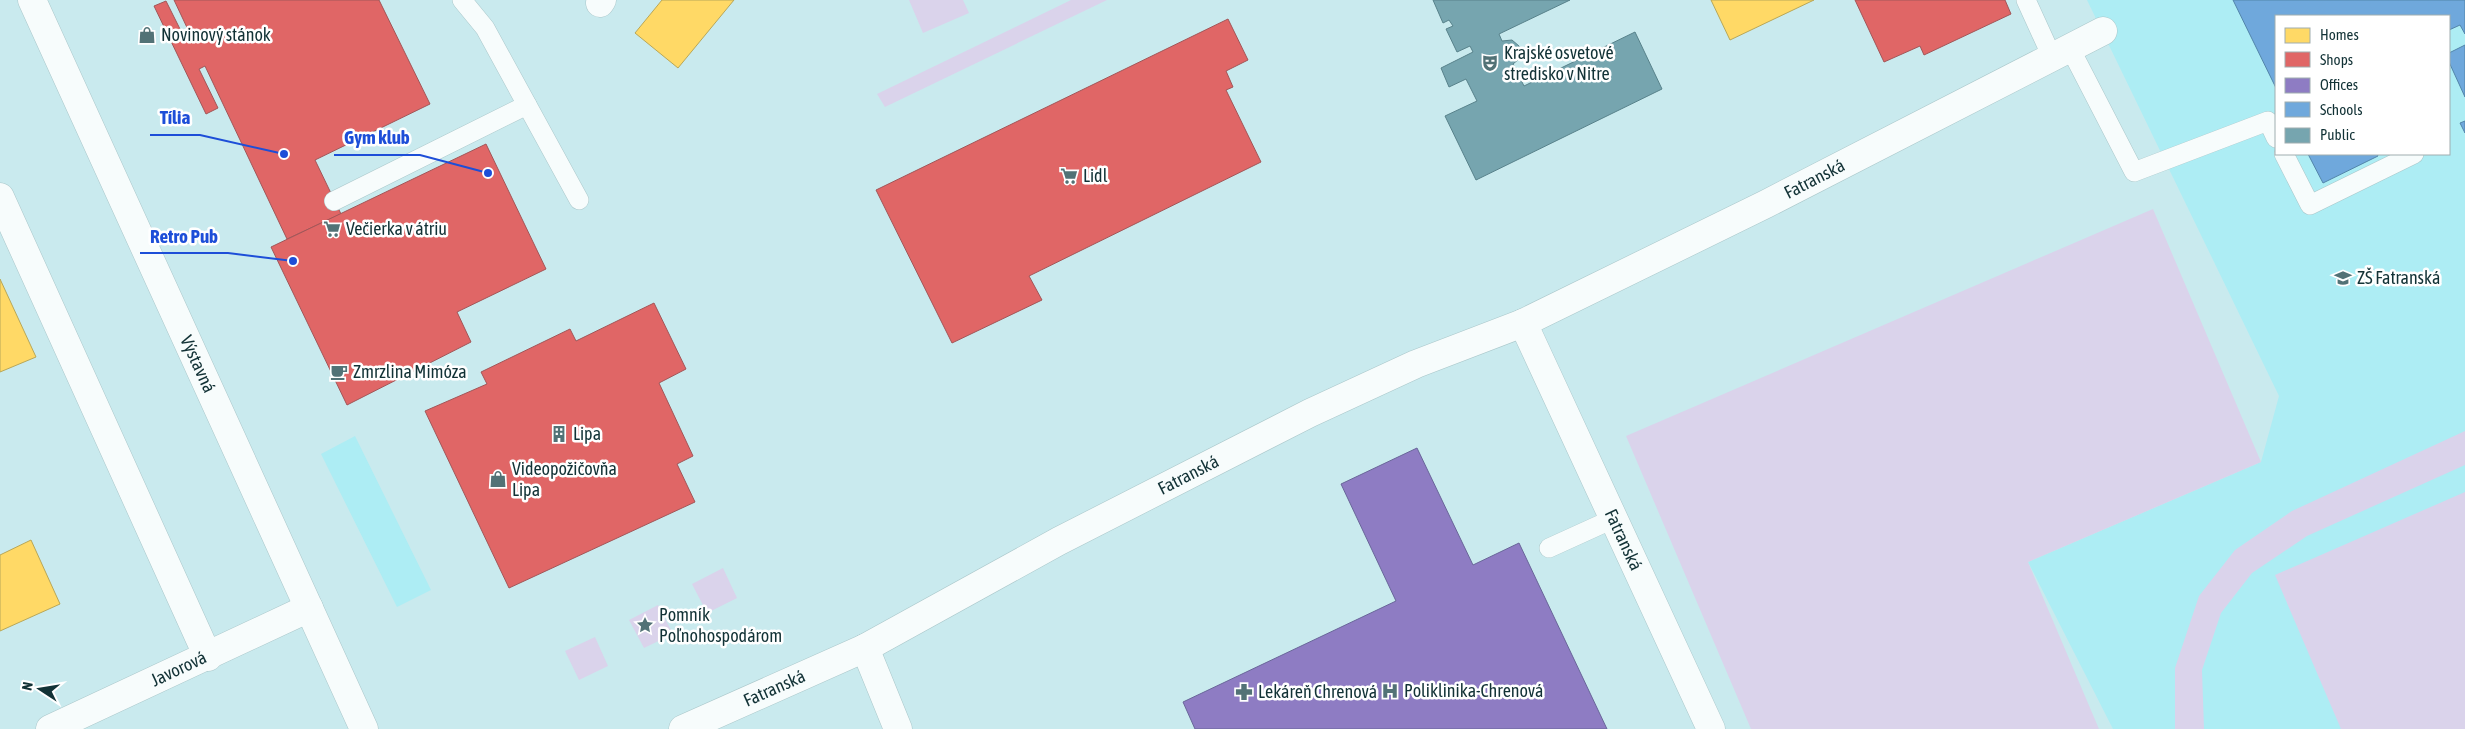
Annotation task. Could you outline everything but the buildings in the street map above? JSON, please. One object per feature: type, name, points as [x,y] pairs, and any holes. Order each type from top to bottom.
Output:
[{"type":"street","name":"Výstavná","points":[[32,0],[364,729]]},
{"type":"street","name":"Fatranská","points":[[683,729],[865,648],[1059,541],[1310,413],[1416,364],[1523,322],[1766,204],[2102,31]]},
{"type":"street","points":[[0,197],[208,657]]},
{"type":"street","name":"Fatranská","points":[[1523,322],[1711,729]]},
{"type":"street","name":"Javorová","points":[[50,729],[208,657],[309,608]]},
{"type":"street","points":[[865,648],[898,729]]},
{"type":"lane","points":[[462,0],[485,28],[579,200]]},
{"type":"lane","points":[[2026,0],[2061,52],[2123,151],[2134,172],[2268,121],[2275,136]]},
{"type":"lane","points":[[334,201],[526,105]]},
{"type":"lane","points":[[2285,155],[2310,205],[2412,155]]},
{"type":"lane","points":[[1549,548],[1615,518]]},
{"type":"shaded area","points":[[909,0],[963,0],[969,13],[923,33]]},
{"type":"shaded area","points":[[1071,0],[1107,0],[885,107],[877,94]]},
{"type":"shaded area","name":"ZŠ Fatranská","points":[[2087,0],[2465,0],[2465,729],[2113,729],[2028,562],[2261,462],[2279,396]]},
{"type":"shaded area","points":[[2153,209],[2261,462],[2028,562],[2099,729],[1751,729],[1626,436]]},
{"type":"shaded area","points":[[2465,431],[2465,465],[2307,536],[2252,573],[2221,613],[2202,670],[2204,729],[2175,729],[2175,668],[2199,596],[2235,550],[2292,511]]},
{"type":"shaded area","points":[[355,436],[431,590],[397,607],[321,454]]},
{"type":"shaded area","points":[[2465,492],[2465,729],[2341,729],[2275,575]]},
{"type":"shaded area","points":[[723,568],[737,598],[707,613],[692,584]]},
{"type":"shaded area","points":[[658,605],[673,634],[644,648],[629,620]]},
{"type":"shaded area","points":[[595,637],[608,666],[579,680],[565,651]]},
{"type":"place","name":"Novinový stánok","points":[[147,35]]},
{"type":"place","name":"Krajské osvetové stredisko v Nitre","points":[[1490,63]]},
{"type":"place","name":"Tília","points":[[284,154]]},
{"type":"place","name":"Gym klub","points":[[488,173]]},
{"type":"place","name":"Lidl","points":[[1069,176]]},
{"type":"place","name":"Večierka v átriu","points":[[332,229]]},
{"type":"place","name":"Retro Pub","points":[[293,261]]},
{"type":"place","name":"ZŠ Fatranská","points":[[2343,278]]},
{"type":"place","name":"Zmrzlina Mimóza","points":[[339,372]]},
{"type":"place","name":"Lipa","points":[[559,434]]},
{"type":"place","name":"Videopožičovňa Lipa","points":[[498,479]]},
{"type":"place","name":"Pomník Poľnohospodárom","points":[[645,625]]},
{"type":"place","name":"Poliklinika-Chrenová","points":[[1390,691]]},
{"type":"place","name":"Lekáreň Chrenová","points":[[1244,692]]}]
